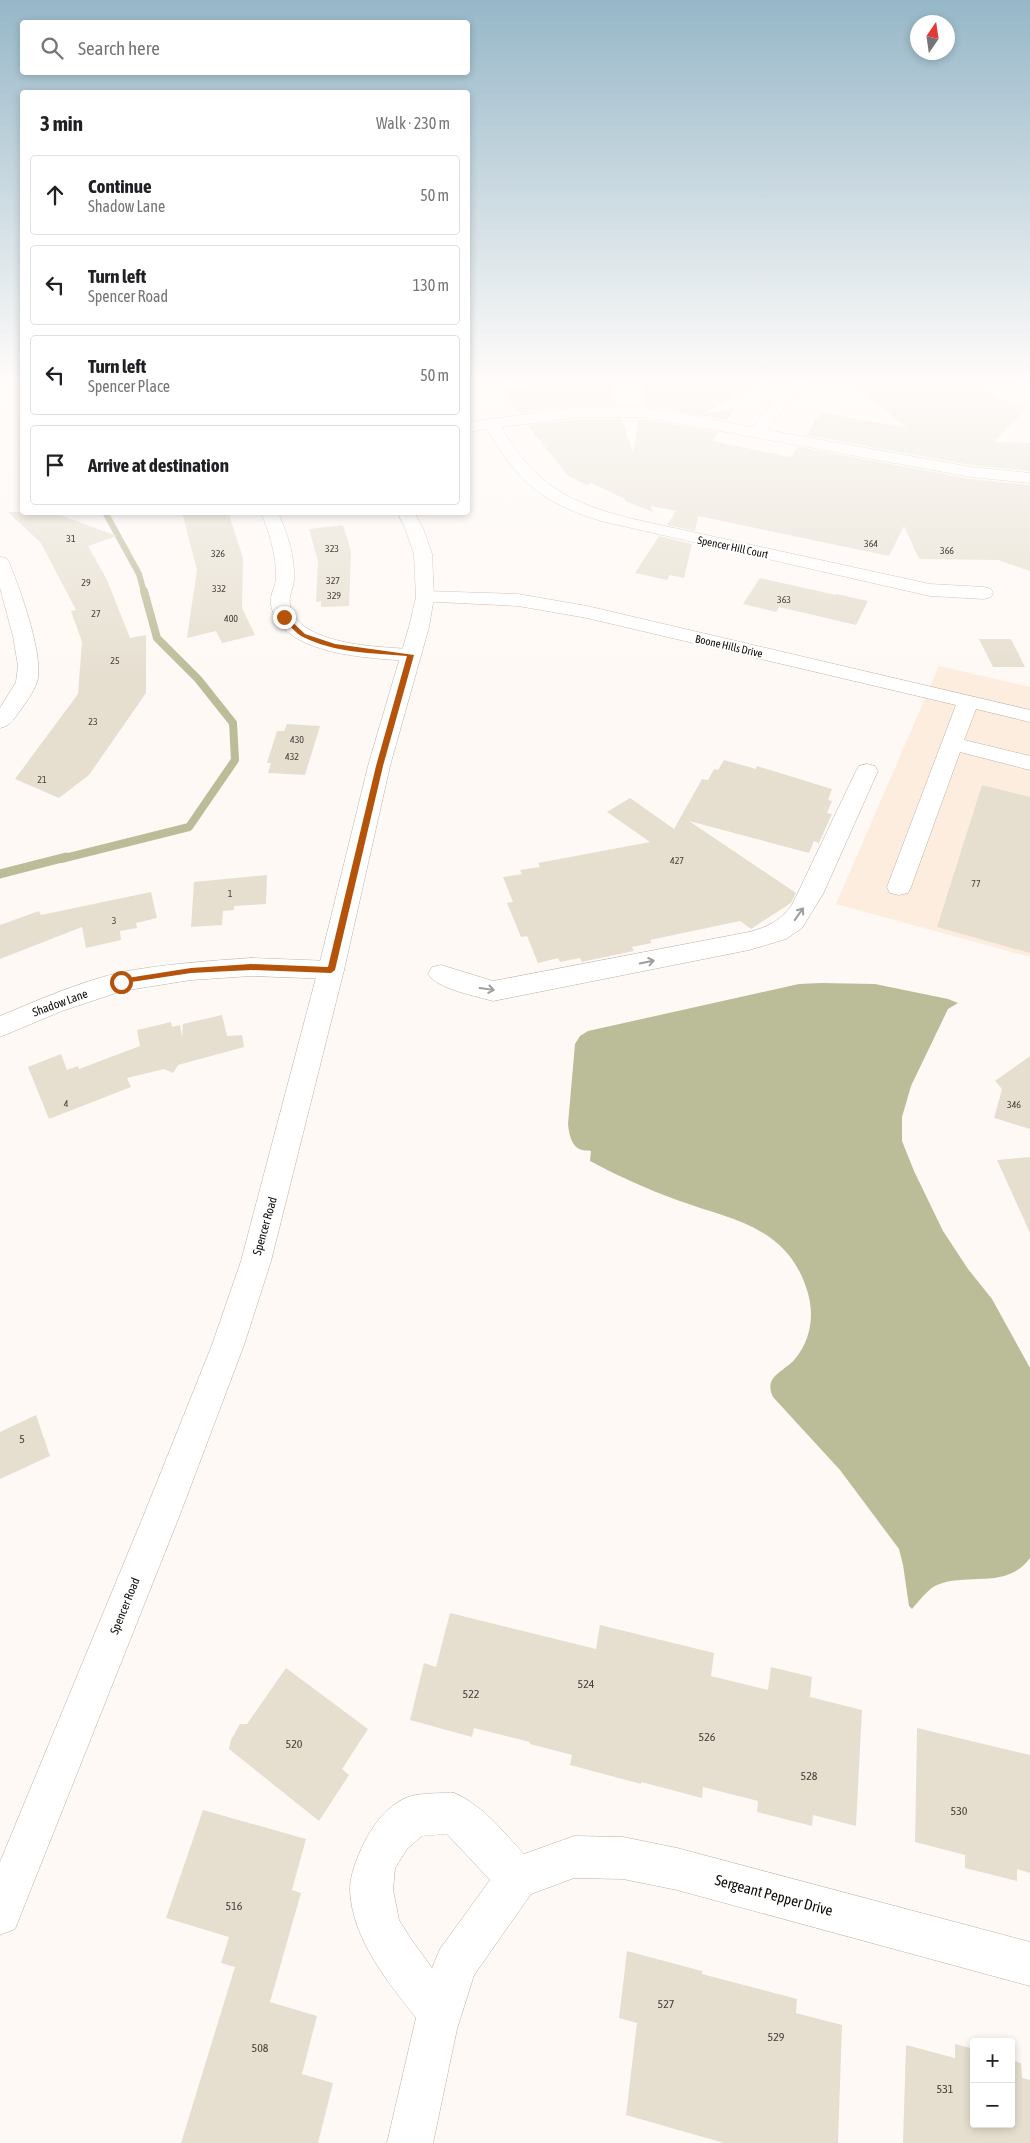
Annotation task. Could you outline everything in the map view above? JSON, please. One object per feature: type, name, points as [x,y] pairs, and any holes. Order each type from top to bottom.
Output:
[{"type":"street","name":"Spencer Hill Court","points":[[530,479],[554,497],[591,513],[632,524],[930,590],[984,593]]},
{"type":"street","points":[[270,515],[286,567],[280,604],[284,617],[294,628],[303,635],[334,646],[363,651],[411,655]]},
{"type":"street","name":"Spencer Road","points":[[0,1914],[161,1517],[228,1345],[256,1260],[331,970],[379,766],[411,655],[425,597],[423,554],[414,528],[407,515]]},
{"type":"street","points":[[0,562],[26,649],[28,676],[17,701],[0,722]]},
{"type":"street","name":"Boone Hills Drive","points":[[425,597],[518,600],[587,612],[1030,716]]},
{"type":"street","points":[[900,888],[968,702]]},
{"type":"street","points":[[953,744],[1030,763]]},
{"type":"street","points":[[441,974],[472,986],[493,991],[740,943],[777,933],[793,922],[811,894],[866,771]]},
{"type":"street","name":"Shadow Lane","points":[[0,1027],[53,1004],[121,982],[191,970],[251,967],[331,970]]},
{"type":"street","points":[[410,2143],[440,2013],[455,1964],[517,1878],[475,1832],[454,1813],[414,1816],[387,1842],[372,1874],[371,1900],[387,1944],[440,2013]]},
{"type":"street","name":"Sergeant Pepper Drive","points":[[517,1878],[574,1857],[623,1858],[677,1869],[1030,1964]]},
{"type":"shaded area","points":[[939,666],[1030,687],[1030,957],[836,904]]},
{"type":"shaded area","points":[[799,984],[875,984],[948,999],[958,1003],[948,1009],[911,1086],[902,1117],[902,1141],[914,1171],[943,1231],[968,1269],[992,1299],[1030,1368],[1030,1558],[1021,1568],[1010,1574],[986,1579],[949,1581],[937,1585],[927,1592],[912,1609],[909,1606],[899,1549],[840,1470],[773,1397],[771,1384],[773,1379],[801,1351],[810,1325],[809,1296],[797,1266],[785,1250],[754,1228],[677,1200],[622,1177],[590,1161],[591,1151],[582,1150],[575,1146],[568,1128],[575,1044],[580,1036],[588,1031]]},
{"type":"building","points":[[574,479],[971,479],[1030,485],[1030,571],[998,560],[919,559],[904,526],[889,556],[698,516],[695,531],[667,525],[676,511],[651,506],[653,512],[625,501],[625,499],[591,483],[587,485]]},
{"type":"building","points":[[8,512],[20,512],[20,515],[60,515],[117,536],[88,546],[107,580],[130,638],[146,635],[146,693],[89,775],[59,798],[15,779],[78,694],[82,642],[71,611],[76,610],[41,543]]},
{"type":"building","points":[[183,515],[229,515],[243,558],[242,608],[255,635],[222,643],[216,631],[187,638],[197,570]]},
{"type":"building","points":[[343,525],[351,551],[349,606],[321,607],[321,601],[316,602],[318,561],[309,529]]},
{"type":"building","points":[[659,536],[692,544],[684,578],[670,575],[667,580],[635,573]]},
{"type":"building","points":[[760,578],[868,601],[856,625],[779,607],[776,612],[743,604]]},
{"type":"building","points":[[979,639],[1011,639],[1025,667],[993,667]]},
{"type":"building","points":[[287,724],[320,726],[305,775],[268,773],[271,763],[267,763],[277,731],[284,731]]},
{"type":"building","points":[[724,760],[756,769],[757,766],[832,789],[828,800],[832,801],[827,813],[832,814],[819,843],[814,841],[809,853],[689,821],[796,893],[791,903],[751,929],[740,921],[650,940],[652,943],[632,947],[634,951],[582,962],[580,958],[560,962],[558,958],[538,963],[527,936],[521,937],[507,903],[513,902],[503,877],[522,874],[520,870],[540,867],[538,863],[650,842],[607,812],[630,798],[674,829],[702,779],[708,780],[714,769],[718,770]]},
{"type":"building","points":[[982,785],[1030,797],[1030,953],[937,927]]},
{"type":"building","points":[[267,875],[266,904],[234,906],[234,910],[223,911],[222,925],[191,927],[194,882]]},
{"type":"building","points":[[151,892],[157,918],[136,923],[137,928],[120,931],[121,940],[86,948],[82,927],[0,959],[0,925],[39,911],[41,915]]},
{"type":"building","points":[[222,1015],[227,1036],[242,1035],[244,1047],[178,1065],[173,1073],[164,1069],[127,1078],[131,1087],[49,1119],[28,1067],[61,1054],[67,1070],[78,1066],[79,1069],[140,1046],[137,1030],[171,1022],[172,1027],[180,1025],[182,1037],[183,1024]]},
{"type":"building","points":[[1030,1056],[1030,1129],[994,1118],[1002,1089],[995,1081]]},
{"type":"building","points":[[1030,1157],[1030,1233],[997,1160]]},
{"type":"building","points":[[36,1415],[50,1456],[0,1479],[0,1432]]},
{"type":"building","points":[[450,1613],[596,1649],[600,1625],[714,1653],[711,1676],[768,1690],[771,1667],[812,1677],[810,1697],[862,1710],[856,1826],[813,1815],[812,1826],[757,1812],[758,1801],[703,1787],[702,1798],[641,1782],[641,1784],[570,1765],[572,1755],[530,1744],[530,1742],[474,1728],[472,1737],[410,1720],[424,1663],[436,1667]]},
{"type":"building","points":[[286,1668],[368,1729],[342,1769],[349,1775],[319,1821],[229,1749],[231,1740],[240,1724],[247,1724]]},
{"type":"building","points":[[917,1728],[1030,1755],[1030,1873],[1017,1869],[1017,1881],[965,1868],[965,1855],[915,1842]]},
{"type":"building","points":[[203,1810],[306,1839],[292,1890],[301,1893],[270,2002],[317,2016],[302,2074],[333,2083],[318,2143],[181,2143],[235,1967],[221,1963],[229,1937],[166,1918]]},
{"type":"building","points":[[627,1951],[702,1971],[702,1974],[797,1999],[796,2013],[842,2025],[838,2143],[724,2143],[626,2115],[637,2023],[619,2018]]},
{"type":"building","points":[[955,2044],[970,2048],[970,2128],[1015,2128],[1015,2061],[1021,2063],[1022,2078],[1030,2080],[1030,2143],[903,2143],[906,2045],[955,2058]]},
{"type":"waterway","points":[[107,515],[139,574],[144,592]]},
{"type":"waterway","points":[[61,859],[189,827],[235,760],[233,723],[198,679],[157,638],[144,591]]},
{"type":"waterway","points":[[0,874],[66,857]]},
{"type":"route","points":[[121,982],[191,970],[251,967],[331,970],[379,766],[411,655],[363,651],[334,646],[303,635],[284,617]]}]
